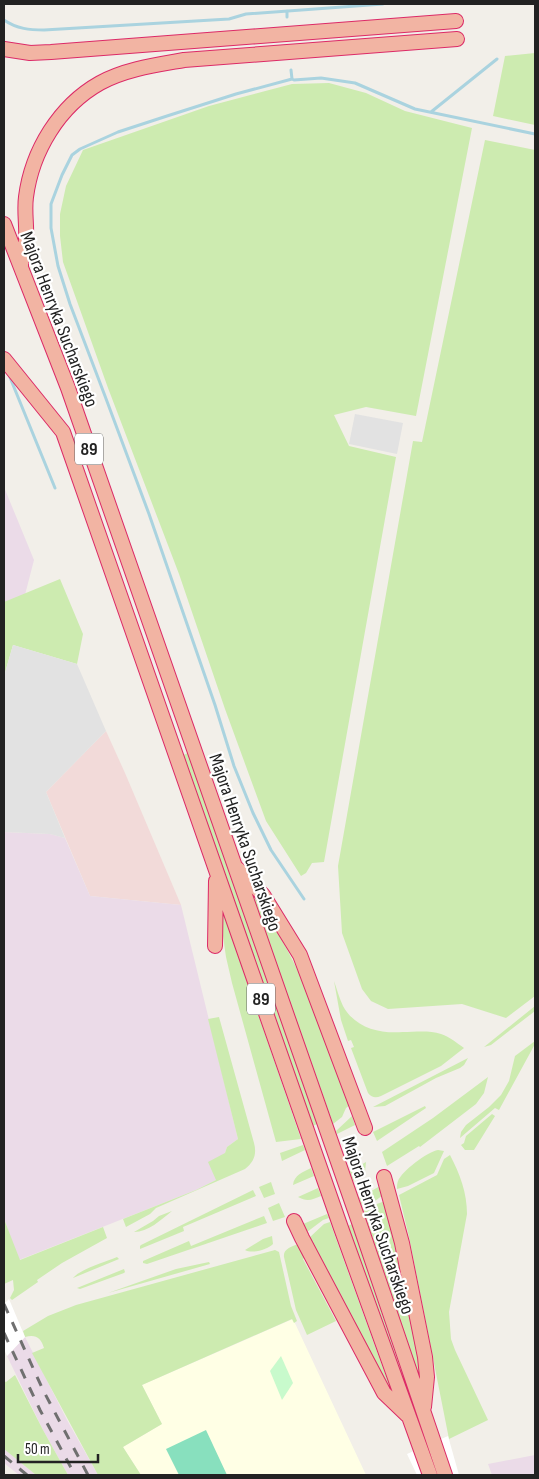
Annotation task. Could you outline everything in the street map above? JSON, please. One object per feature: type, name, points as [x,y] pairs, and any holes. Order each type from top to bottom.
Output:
[{"type":"highway","points":[[4,49],[30,53],[52,52],[456,21]]},
{"type":"highway","points":[[21,265],[26,239],[24,215],[26,197],[36,156],[50,131],[63,115],[83,96],[100,84],[123,74],[156,64],[184,60],[457,39]]},
{"type":"highway","name":"Majora Henryka Sucharskiego","points":[[4,224],[68,388],[359,1222],[445,1475]]},
{"type":"highway","name":"Majora Henryka Sucharskiego","points":[[4,359],[63,432],[341,1228],[430,1475]]},
{"type":"highway","points":[[234,865],[263,895],[300,954],[365,1128]]},
{"type":"highway","points":[[215,946],[216,870]]},
{"type":"highway","points":[[384,1177],[402,1243],[425,1357],[427,1376],[423,1412]]},
{"type":"highway","points":[[294,1221],[384,1394],[410,1417]]},
{"type":"shaded area","points":[[355,414],[403,423],[397,454],[349,444]]},
{"type":"shaded area","points":[[4,487],[34,560],[4,676]]},
{"type":"shaded area","points":[[13,645],[77,664],[106,731],[46,792],[65,838],[50,834],[4,832],[4,676]]},
{"type":"shaded area","points":[[106,731],[181,905],[90,896],[46,792]]},
{"type":"shaded area","points":[[4,832],[50,834],[65,838],[90,896],[181,905],[238,1139],[227,1147],[216,1180],[196,1190],[19,1260],[4,1219]]},
{"type":"shaded area","points":[[293,1319],[366,1475],[141,1475],[123,1447],[162,1424],[142,1385]]},
{"type":"shaded area","points":[[25,1337],[67,1420],[98,1475],[68,1475],[43,1430],[7,1356]]},
{"type":"shaded area","points":[[4,1449],[36,1475],[19,1475],[4,1463]]},
{"type":"shaded area","points":[[535,1455],[535,1475],[492,1475],[488,1464]]},
{"type":"green space","points":[[535,53],[535,125],[493,116],[505,56]]},
{"type":"green space","points":[[329,83],[366,93],[405,111],[472,128],[416,416],[366,407],[334,415],[349,446],[396,457],[324,862],[312,863],[306,873],[301,876],[266,821],[179,574],[108,388],[63,262],[60,214],[66,186],[83,150],[209,106],[292,84]]},
{"type":"green space","points":[[485,140],[535,150],[535,996],[506,1018],[462,1004],[388,1009],[371,1001],[362,989],[342,933],[338,866],[413,441],[422,442]]},
{"type":"green space","points":[[60,579],[83,634],[77,664],[13,645],[4,676],[4,602]]},
{"type":"green space","points":[[188,753],[317,1124],[313,1126],[183,755]]},
{"type":"green space","points":[[254,895],[297,969],[350,1105],[346,1108],[342,1117],[333,1124],[254,900]]},
{"type":"green space","points":[[219,908],[223,911],[301,1139],[276,1142],[232,983]]},
{"type":"green space","points":[[334,981],[339,997],[348,1014],[361,1024],[386,1032],[441,1034],[464,1048],[441,1066],[381,1096],[373,1097],[368,1093],[351,1048],[354,1047],[351,1040],[348,1041],[341,1020]]},
{"type":"green space","points":[[535,1006],[535,1011],[491,1045],[484,1047]]},
{"type":"green space","points":[[219,1017],[254,1143],[254,1158],[245,1169],[156,1208],[150,1214],[126,1227],[123,1219],[216,1180],[208,1162],[225,1153],[227,1147],[238,1139],[208,1019]]},
{"type":"green space","points":[[535,1041],[499,1110],[495,1108],[460,1138],[461,1132],[466,1125],[501,1095],[509,1081],[515,1056]]},
{"type":"green space","points":[[468,1058],[460,1068],[436,1078],[385,1106],[373,1107]]},
{"type":"green space","points":[[488,1077],[484,1093],[476,1104],[420,1147],[387,1166],[382,1152],[433,1118]]},
{"type":"green space","points":[[425,1106],[426,1108],[377,1141],[373,1132]]},
{"type":"green space","points":[[492,1114],[495,1116],[474,1150],[465,1150],[461,1145],[464,1143],[466,1136]]},
{"type":"green space","points":[[352,1116],[355,1125],[337,1134],[336,1131]]},
{"type":"green space","points":[[303,1145],[305,1150],[282,1161],[280,1153]]},
{"type":"green space","points":[[438,1150],[444,1151],[434,1173],[408,1186],[397,1189],[400,1177],[410,1167],[428,1154]]},
{"type":"green space","points":[[450,1155],[462,1184],[467,1214],[449,1312],[451,1339],[488,1420],[449,1439],[399,1195],[437,1175],[444,1159]]},
{"type":"green space","points":[[366,1162],[365,1172],[353,1181],[350,1171]]},
{"type":"green space","points":[[311,1168],[314,1176],[293,1185],[297,1176]]},
{"type":"green space","points":[[271,1182],[275,1194],[264,1198],[259,1187]]},
{"type":"green space","points":[[380,1186],[383,1195],[375,1201],[362,1206],[359,1198]]},
{"type":"green space","points":[[318,1188],[321,1196],[315,1199],[304,1200],[298,1197]]},
{"type":"green space","points":[[253,1190],[256,1196],[183,1227],[184,1231],[140,1249],[141,1245]]},
{"type":"green space","points":[[385,1201],[393,1232],[421,1380],[363,1209]]},
{"type":"green space","points":[[279,1203],[285,1217],[273,1221],[268,1208]]},
{"type":"green space","points":[[172,1211],[149,1228],[134,1232],[159,1216]]},
{"type":"green space","points":[[327,1214],[329,1218],[323,1220],[307,1232],[303,1224]]},
{"type":"green space","points":[[264,1216],[267,1223],[147,1264],[143,1263],[143,1261],[189,1241],[191,1246]]},
{"type":"green space","points":[[4,1219],[20,1260],[103,1227],[107,1238],[62,1263],[12,1300],[10,1298],[14,1290],[13,1280],[4,1284]]},
{"type":"green space","points":[[330,1222],[393,1392],[390,1392],[309,1238],[324,1224]]},
{"type":"green space","points":[[352,1224],[404,1379],[348,1226]]},
{"type":"green space","points":[[272,1236],[273,1244],[267,1248],[259,1251],[245,1250],[263,1239]]},
{"type":"green space","points":[[298,1244],[305,1257],[303,1259],[336,1321],[307,1335],[296,1310],[284,1257],[286,1250]]},
{"type":"green space","points":[[275,1250],[279,1252],[291,1306],[297,1321],[294,1323],[292,1319],[142,1385],[162,1424],[123,1447],[141,1475],[98,1475],[32,1353],[44,1348],[41,1342],[35,1337],[25,1337],[23,1331],[48,1316],[76,1305]]},
{"type":"green space","points":[[117,1257],[119,1259],[73,1278],[87,1269]]},
{"type":"green space","points":[[209,1262],[210,1264],[108,1293],[176,1269]]},
{"type":"green space","points":[[124,1269],[124,1273],[80,1289],[77,1288]]},
{"type":"green space","points":[[281,1356],[293,1383],[282,1400],[270,1371]]},
{"type":"green space","points":[[15,1375],[68,1475],[36,1475],[4,1449],[4,1381],[6,1382]]},
{"type":"green space","points":[[206,1430],[227,1475],[179,1475],[166,1449]]},
{"type":"pier","points":[[9,1299],[25,1337],[7,1356],[4,1349],[4,1304]]},
{"type":"pier","points":[[448,1436],[459,1475],[417,1475],[407,1454]]},
{"type":"waterway","points":[[4,20],[24,28],[44,30],[229,19],[246,14],[383,4]]},
{"type":"waterway","points":[[287,11],[287,17]]},
{"type":"waterway","points":[[431,112],[497,59]]},
{"type":"waterway","points":[[291,70],[292,79],[294,80],[321,78],[355,83],[415,109],[535,134]]},
{"type":"waterway","points":[[292,79],[236,94],[118,132],[80,149],[72,155],[51,204],[51,228],[58,266],[70,304],[149,514],[234,766],[253,813],[271,850],[304,899]]},
{"type":"waterway","points":[[9,375],[55,488]]},
{"type":"railway","points":[[4,1304],[43,1390],[88,1475]]},
{"type":"railway","points":[[4,1333],[40,1410],[75,1475]]},
{"type":"railway","points":[[4,1456],[27,1475]]}]
